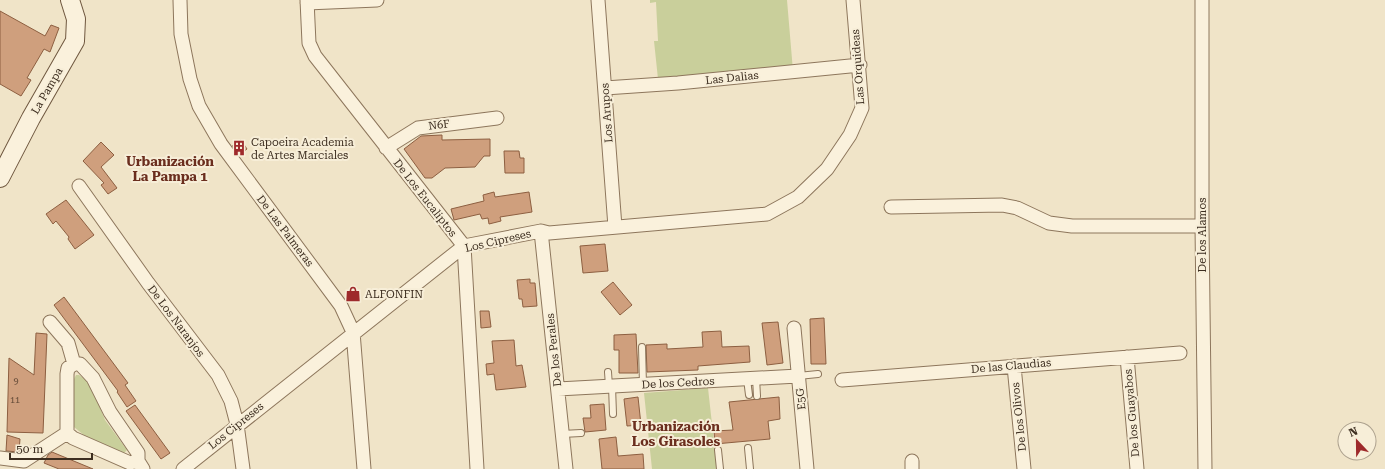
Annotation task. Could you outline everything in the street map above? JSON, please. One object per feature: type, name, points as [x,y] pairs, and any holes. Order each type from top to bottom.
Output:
[{"type":"street","name":"La Pampa","points":[[0,178],[31,118],[75,41],[76,19],[70,0]]},
{"type":"street","name":"De Las Palmeras","points":[[180,0],[181,34],[190,79],[199,106],[221,144],[341,306],[353,332],[364,469]]},
{"type":"street","points":[[307,2],[377,0]]},
{"type":"street","name":"Los Arupos","points":[[598,0],[615,227]]},
{"type":"street","name":"Las Orquideas","points":[[767,214],[798,197],[827,169],[850,135],[862,108],[860,65],[852,0]]},
{"type":"street","name":"De los Alamos","points":[[1202,0],[1202,226],[1205,469]]},
{"type":"street","name":"De Los Eucaliptos","points":[[307,2],[309,43],[311,50],[464,246],[477,469]]},
{"type":"street","name":"Las Dalias","points":[[605,88],[678,83],[860,65]]},
{"type":"street","name":"N6F","points":[[386,148],[418,128],[497,118]]},
{"type":"street","name":"De Los Naranjos","points":[[79,186],[148,283],[218,375],[231,402],[237,424],[243,469]]},
{"type":"street","points":[[891,207],[1002,205],[1017,208],[1048,223],[1072,226],[1202,226]]},
{"type":"street","name":"Los Cipreses","points":[[182,469],[353,332],[464,246],[541,231],[549,234],[767,214]]},
{"type":"street","name":"De los Perales","points":[[541,231],[566,469]]},
{"type":"street","points":[[50,322],[68,343],[74,364]]},
{"type":"street","name":"E5G","points":[[794,328],[807,469]]},
{"type":"street","name":"De las Claudias","points":[[842,380],[1180,353]]},
{"type":"street","name":"De los Guayabos","points":[[1127,357],[1137,469]]},
{"type":"street","points":[[74,364],[80,364],[93,378],[110,412],[138,454],[140,465],[130,463],[73,438],[67,433],[66,374],[68,368],[74,364]]},
{"type":"street","name":"De los Olivos","points":[[1014,366],[1024,469]]},
{"type":"street","name":"De los Cedros","points":[[558,389],[798,376]]},
{"type":"street","points":[[0,458],[24,460],[67,433]]},
{"type":"lane","points":[[642,348],[644,385]]},
{"type":"lane","points":[[608,372],[613,414]]},
{"type":"lane","points":[[798,376],[818,374]]},
{"type":"lane","points":[[749,395],[752,378]]},
{"type":"lane","points":[[752,378],[757,396]]},
{"type":"lane","points":[[562,434],[580,433]]},
{"type":"lane","points":[[748,448],[750,469]]},
{"type":"lane","points":[[718,450],[720,469]]},
{"type":"green space","points":[[650,0],[787,0],[793,71],[658,79],[654,41],[658,41],[656,2],[650,3]]},
{"type":"green space","points":[[76,375],[79,375],[90,383],[105,420],[127,450],[124,453],[85,436],[74,427],[74,379]]},
{"type":"green space","points":[[708,388],[717,469],[652,469],[644,393]]},
{"type":"building","points":[[0,11],[45,36],[51,25],[59,28],[50,52],[44,49],[27,78],[31,80],[21,96],[0,84]]},
{"type":"building","points":[[442,135],[442,140],[490,139],[490,156],[484,156],[475,167],[445,168],[432,178],[425,178],[404,149],[421,136]]},
{"type":"building","name":"Capoeira Academia de Artes Marciales","points":[[241,140],[247,149],[239,155],[232,146]]},
{"type":"building","points":[[101,142],[114,155],[101,167],[117,188],[108,194],[101,185],[104,183],[83,161]]},
{"type":"building","points":[[504,151],[519,151],[520,158],[524,158],[524,173],[505,173]]},
{"type":"building","points":[[494,192],[495,197],[529,192],[532,212],[500,217],[501,221],[489,224],[488,218],[482,219],[480,214],[454,220],[451,209],[484,201],[483,195]]},
{"type":"building","points":[[66,200],[94,235],[75,249],[68,239],[69,237],[56,221],[53,224],[46,214]]},
{"type":"building","points":[[605,244],[608,271],[583,273],[580,246]]},
{"type":"building","points":[[530,279],[530,283],[535,283],[537,306],[523,307],[522,299],[519,299],[517,280]]},
{"type":"building","points":[[613,282],[632,305],[620,315],[601,292]]},
{"type":"building","points":[[64,297],[128,383],[125,385],[136,401],[127,407],[117,392],[118,391],[54,305]]},
{"type":"building","points":[[480,311],[489,311],[491,327],[481,328]]},
{"type":"building","points":[[824,318],[826,364],[811,364],[810,319]]},
{"type":"building","points":[[778,322],[783,363],[767,365],[762,323]]},
{"type":"building","points":[[721,331],[722,347],[749,346],[750,362],[698,366],[698,370],[647,372],[646,345],[667,344],[667,349],[703,347],[702,332]]},
{"type":"building","points":[[36,333],[47,334],[43,433],[7,432],[9,358],[34,375]]},
{"type":"building","points":[[636,334],[638,373],[619,373],[619,350],[614,350],[614,335]]},
{"type":"building","points":[[514,340],[516,366],[522,365],[526,387],[496,390],[494,374],[487,375],[486,364],[494,363],[492,341]]},
{"type":"building","points":[[638,397],[641,425],[627,426],[624,399]]},
{"type":"building","points":[[779,397],[780,419],[768,421],[770,439],[715,444],[714,431],[733,430],[729,402]]},
{"type":"building","points":[[604,404],[606,430],[585,432],[583,418],[591,418],[590,405]]},
{"type":"building","points":[[135,405],[170,453],[161,459],[126,411]]},
{"type":"building","points":[[7,435],[20,439],[19,452],[6,451]]},
{"type":"building","points":[[616,437],[618,456],[643,454],[644,469],[602,469],[599,439]]},
{"type":"building","points":[[52,452],[93,469],[59,469],[44,463],[48,455]]},
{"type":"place","name":"Capoeira Academia de Artes Marciales","points":[[239,148]]},
{"type":"place","name":"ALFONFIN","points":[[353,294]]},
{"type":"district","name":"Urbanización La Pampa 1","points":[[170,168]]},
{"type":"district","name":"Urbanización Los Girasoles","points":[[676,434]]}]
